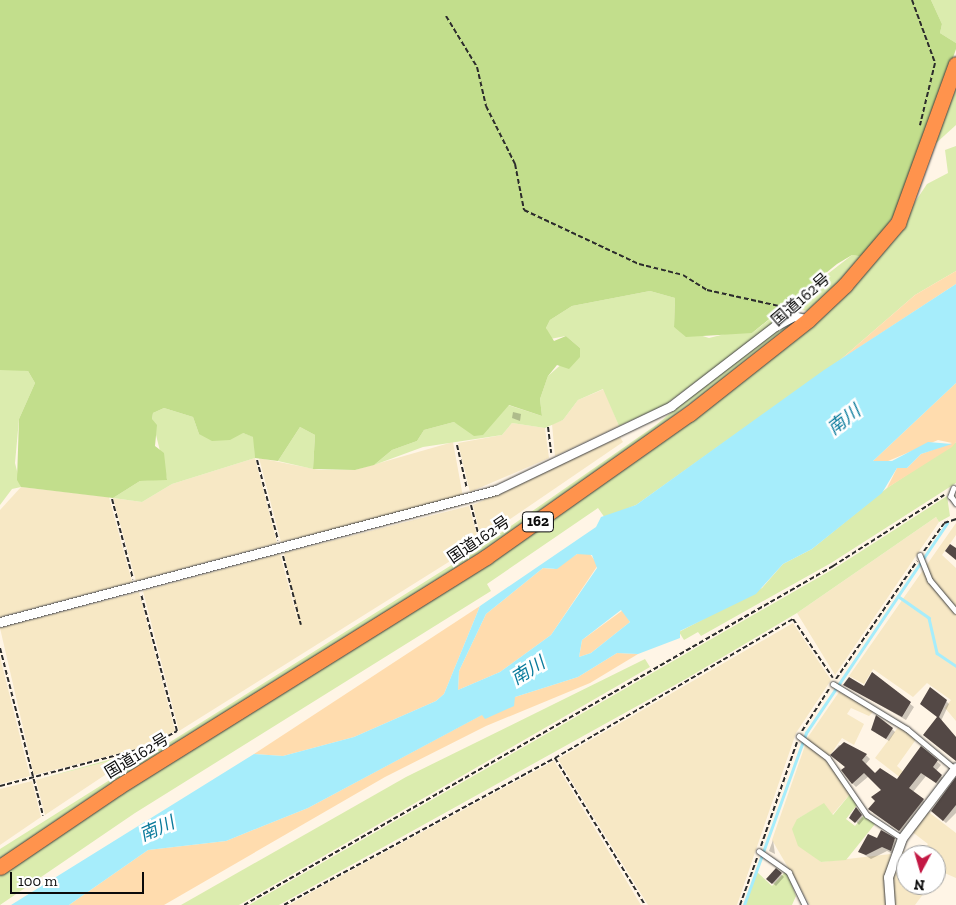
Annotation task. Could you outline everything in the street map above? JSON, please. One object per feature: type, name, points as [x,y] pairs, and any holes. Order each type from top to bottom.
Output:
[{"type":"highway","name":"国道162号","points":[[0,867],[118,787],[486,557],[683,418],[801,318],[845,285],[898,223],[956,64]]},
{"type":"street","points":[[0,622],[470,500],[671,406],[758,337],[801,318]]},
{"type":"street","points":[[890,905],[888,877],[902,838],[955,768]]},
{"type":"lane","points":[[954,488],[951,496],[956,503]]},
{"type":"lane","points":[[920,555],[930,580],[956,611]]},
{"type":"lane","points":[[834,682],[907,729],[955,768]]},
{"type":"lane","points":[[799,736],[830,761],[867,815],[902,838]]},
{"type":"lane","points":[[759,852],[789,872],[806,905]]},
{"type":"path","points":[[912,0],[935,62],[923,101],[920,130]]},
{"type":"path","points":[[446,16],[477,67],[488,111],[517,172],[524,210],[639,264],[683,275],[715,293],[786,306],[801,318]]},
{"type":"path","points":[[548,427],[554,462]]},
{"type":"path","points":[[456,445],[480,541]]},
{"type":"path","points":[[244,905],[833,566],[954,488]]},
{"type":"path","points":[[0,786],[148,747],[177,731],[112,499]]},
{"type":"path","points":[[740,905],[799,736],[920,555],[944,523],[956,519]]},
{"type":"path","points":[[284,905],[555,758],[794,619],[834,682]]},
{"type":"path","points":[[0,648],[43,816]]},
{"type":"path","points":[[555,758],[644,905]]},
{"type":"shaded area","points":[[604,389],[619,426],[555,456],[552,424],[563,420],[578,400]]},
{"type":"shaded area","points":[[512,423],[545,428],[549,458],[470,492],[458,443],[502,435]]},
{"type":"shaded area","points":[[620,437],[623,442],[481,539],[473,505]]},
{"type":"shaded area","points":[[453,442],[463,497],[281,542],[259,458],[319,470],[355,470]]},
{"type":"shaded area","points":[[255,458],[277,543],[136,581],[113,498],[142,502],[172,484]]},
{"type":"shaded area","points":[[21,487],[109,497],[132,582],[0,617],[0,510]]},
{"type":"shaded area","points":[[469,506],[479,543],[179,731],[143,591],[280,554],[299,625],[284,553]]},
{"type":"shaded area","points":[[936,517],[939,522],[835,675],[797,613]]},
{"type":"shaded area","points":[[956,523],[956,535],[942,555],[956,568],[956,721],[945,708],[951,700],[927,683],[913,697],[873,669],[864,684],[849,676]]},
{"type":"shaded area","points":[[139,592],[175,731],[148,746],[34,775],[0,628]]},
{"type":"shaded area","points":[[793,623],[831,680],[796,733],[737,905],[648,905],[558,759]]},
{"type":"shaded area","points":[[0,657],[30,776],[0,784]]},
{"type":"shaded area","points":[[839,692],[874,711],[869,716],[851,708],[847,714],[864,724],[854,745],[842,738],[826,761],[851,793],[832,815],[824,804],[797,819],[797,841],[821,862],[891,854],[884,883],[887,905],[810,905],[772,840],[808,737]]},
{"type":"shaded area","points":[[899,726],[917,738],[897,766],[909,777],[906,782],[875,758]]},
{"type":"shaded area","points":[[122,758],[123,763],[45,815],[36,780]]},
{"type":"shaded area","points":[[554,761],[641,905],[289,905],[330,882]]},
{"type":"shaded area","points":[[32,781],[41,817],[0,845],[0,789]]},
{"type":"shaded area","points":[[926,810],[956,833],[956,878],[946,874],[946,845],[927,845],[911,831]]},
{"type":"shaded area","points":[[896,866],[896,895],[922,895],[915,905],[893,905],[892,878]]},
{"type":"green space","points":[[0,0],[931,0],[942,24],[940,33],[956,43],[956,49],[904,201],[865,257],[852,255],[837,264],[752,333],[686,337],[674,327],[675,298],[650,291],[572,306],[550,320],[546,328],[554,341],[566,336],[580,348],[580,357],[569,369],[557,365],[548,376],[540,399],[542,416],[509,405],[483,435],[474,436],[454,422],[424,430],[417,441],[392,450],[374,465],[355,470],[313,469],[315,435],[300,427],[278,461],[255,458],[253,437],[243,433],[230,440],[212,441],[199,434],[193,417],[164,408],[153,413],[152,419],[157,425],[155,446],[164,453],[167,480],[140,481],[113,498],[21,487],[17,480],[19,419],[35,383],[28,371],[0,370]]},
{"type":"green space","points":[[931,0],[956,0],[956,43],[940,33],[942,24]]},
{"type":"green space","points":[[956,78],[956,125],[934,145]]},
{"type":"green space","points":[[956,146],[956,271],[915,295],[840,360],[636,505],[605,518],[598,508],[487,584],[491,591],[135,813],[0,905],[0,873],[757,368],[913,205],[927,184],[948,173],[945,150]]},
{"type":"green space","points":[[852,255],[865,257],[809,311],[792,309],[665,405],[619,426],[603,389],[578,400],[563,420],[545,428],[512,423],[502,435],[423,447],[374,465],[392,450],[417,441],[424,430],[454,422],[466,427],[508,405],[542,416],[540,399],[548,376],[580,348],[566,336],[550,339],[546,328],[550,320],[572,306],[650,291],[675,298],[674,327],[709,338],[737,331],[752,333]]},
{"type":"green space","points":[[795,322],[762,351],[543,512],[0,861],[0,849],[485,544],[656,425],[760,340]]},
{"type":"green space","points":[[8,368],[28,371],[35,383],[19,419],[15,463],[21,487],[12,489],[0,505],[0,370]]},
{"type":"green space","points":[[164,408],[193,417],[199,434],[243,433],[254,437],[255,458],[172,484],[142,502],[113,498],[140,481],[167,479],[152,419],[153,413]]},
{"type":"green space","points":[[300,427],[315,435],[313,469],[278,461]]},
{"type":"green space","points":[[956,442],[956,483],[831,563],[701,636],[698,632],[684,640],[679,632],[762,588],[783,564],[812,549],[887,488]]},
{"type":"green space","points":[[947,496],[950,516],[939,522],[936,517],[797,613],[684,680],[279,905],[249,905],[835,568]]},
{"type":"green space","points":[[645,659],[650,667],[239,905],[181,905],[406,777]]},
{"type":"green space","points":[[148,749],[123,763],[122,758],[36,780]]},
{"type":"green space","points":[[851,793],[857,805],[846,819],[855,826],[864,815],[875,824],[846,860],[821,862],[798,846],[792,829],[797,819],[824,803],[833,815]]},
{"type":"green space","points":[[757,872],[772,886],[785,872],[796,896],[792,905],[745,905]]},
{"type":"sand","points":[[956,271],[956,284],[840,360],[915,295]]},
{"type":"sand","points":[[956,383],[956,442],[952,447],[887,488],[897,468],[907,468],[921,454],[952,443],[938,440],[881,464],[873,461]]},
{"type":"sand","points":[[577,554],[590,554],[598,565],[551,635],[500,672],[458,690],[459,671],[486,614],[543,568],[554,569]]},
{"type":"sand","points":[[480,606],[444,694],[436,701],[354,737],[283,756],[254,754]]},
{"type":"sand","points":[[623,610],[630,622],[591,653],[579,657],[582,640]]},
{"type":"sand","points":[[617,653],[638,654],[590,683],[486,726],[385,777],[164,905],[69,905],[148,850],[226,841],[308,808],[515,697],[578,677]]},
{"type":"water","name":"南川","points":[[956,284],[956,383],[873,461],[892,461],[928,442],[952,444],[921,454],[907,468],[897,468],[882,493],[812,549],[783,564],[756,594],[680,631],[680,638],[638,654],[617,653],[578,677],[515,697],[514,706],[485,719],[482,715],[308,808],[226,841],[148,850],[69,905],[11,905],[254,754],[283,756],[354,737],[436,701],[444,694],[480,606],[596,527],[601,517],[636,505],[824,370]],"holes":[[[577,554],[592,555],[597,568],[551,635],[500,672],[458,690],[459,671],[486,614],[543,568],[557,569]],[[621,610],[630,622],[591,653],[579,657],[582,640]]]},
{"type":"building","points":[[950,544],[956,548],[956,560],[945,551]]},
{"type":"building","points":[[872,672],[911,702],[902,717],[843,685],[849,677],[864,686]]},
{"type":"building","points":[[930,687],[947,700],[939,717],[956,737],[956,761],[923,735],[937,717],[920,704]]},
{"type":"building","points":[[876,715],[893,728],[886,739],[871,730]]},
{"type":"building","points":[[844,742],[867,754],[862,760],[875,773],[880,768],[897,779],[921,746],[938,760],[933,767],[942,775],[936,783],[921,773],[909,788],[924,799],[899,831],[868,809],[875,801],[871,797],[881,790],[864,773],[852,784],[841,770],[845,767],[830,755]]},
{"type":"building","points":[[956,777],[956,805],[943,821],[931,811]]},
{"type":"building","points":[[856,807],[862,815],[855,823],[849,818]]},
{"type":"building","points":[[881,830],[895,838],[891,851],[882,847],[866,855],[858,852],[868,834],[877,838]]},
{"type":"building","points":[[776,868],[782,873],[772,884],[766,879]]},
{"type":"waterway","points":[[744,905],[806,733],[947,523]]},
{"type":"waterway","points":[[898,596],[929,618],[937,653],[956,666]]}]
